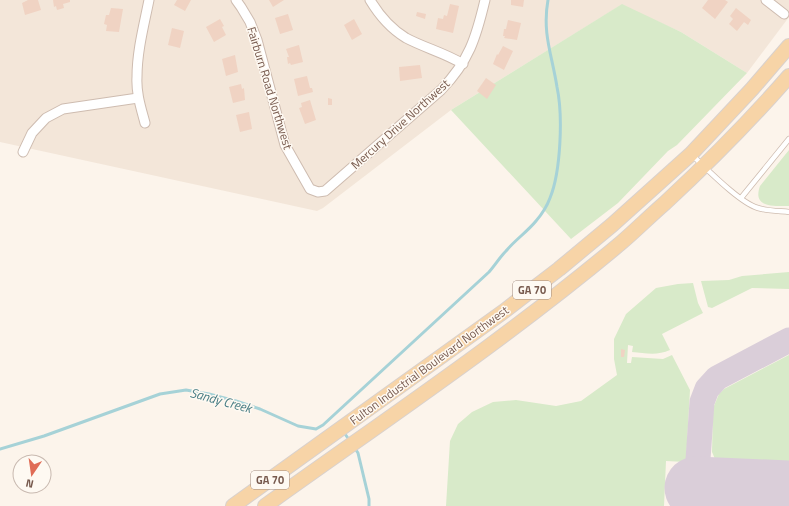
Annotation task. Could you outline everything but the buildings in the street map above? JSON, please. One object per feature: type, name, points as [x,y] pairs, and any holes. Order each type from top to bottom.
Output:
[{"type":"main road","name":"Fulton Industrial Boulevard Northwest","points":[[233,506],[503,312],[559,269],[612,225],[690,154],[752,89],[789,46]]},
{"type":"main road","name":"Fulton Industrial Boulevard Northwest","points":[[265,506],[514,327],[623,241],[704,166],[769,100],[789,76]]},
{"type":"street","points":[[145,123],[138,98],[136,78],[138,56],[149,0]]},
{"type":"street","name":"Fairburn Road Northwest","points":[[236,0],[250,22],[257,40],[285,145],[310,189],[318,192]]},
{"type":"street","points":[[370,0],[384,20],[406,38],[463,64]]},
{"type":"street","name":"Mercury Drive Northwest","points":[[318,192],[325,191],[452,79],[463,64],[472,47],[479,28],[485,0]]},
{"type":"street","points":[[766,0],[784,14]]},
{"type":"street","points":[[23,152],[32,133],[46,118],[63,109],[138,98]]},
{"type":"lane","points":[[741,198],[789,139]]},
{"type":"lane","points":[[690,154],[741,198],[756,208],[789,212]]},
{"type":"shaded area","points":[[0,0],[789,0],[789,17],[747,73],[681,32],[621,5],[451,110],[323,208],[317,211],[0,142]]},
{"type":"green space","points":[[622,4],[681,32],[747,73],[618,203],[571,239],[451,110]]},
{"type":"green space","points":[[789,150],[789,206],[766,204],[759,198],[758,193],[760,186]]},
{"type":"green space","points":[[789,272],[789,289],[752,288],[712,308],[708,307],[701,281],[729,280],[742,276]]},
{"type":"green space","points":[[693,283],[698,303],[703,313],[662,334],[670,350],[656,354],[632,352],[633,346],[628,345],[627,363],[631,363],[632,357],[663,359],[672,355],[690,390],[686,462],[666,461],[664,506],[446,506],[450,441],[458,424],[472,412],[493,402],[516,400],[556,406],[581,401],[617,375],[614,359],[614,339],[626,314],[656,288]]},
{"type":"green space","points":[[789,355],[789,470],[724,466],[715,459],[712,452],[713,408],[719,394],[724,389]]},
{"type":"waterway","points":[[0,449],[44,436],[160,394],[186,390],[236,401],[260,409],[298,426],[316,429],[323,425],[489,272],[510,247],[529,229],[546,207],[554,187],[560,143],[559,99],[548,44],[546,23],[548,0]]},
{"type":"waterway","name":"Sandy Creek","points":[[341,433],[345,434],[350,441]]},
{"type":"waterway","name":"Sandy Creek","points":[[354,447],[358,453],[369,499],[369,506]]},
{"type":"taxiway","points":[[696,488],[702,402],[707,389],[717,378],[789,340]]},
{"type":"runway","points":[[696,488],[789,492]]}]
